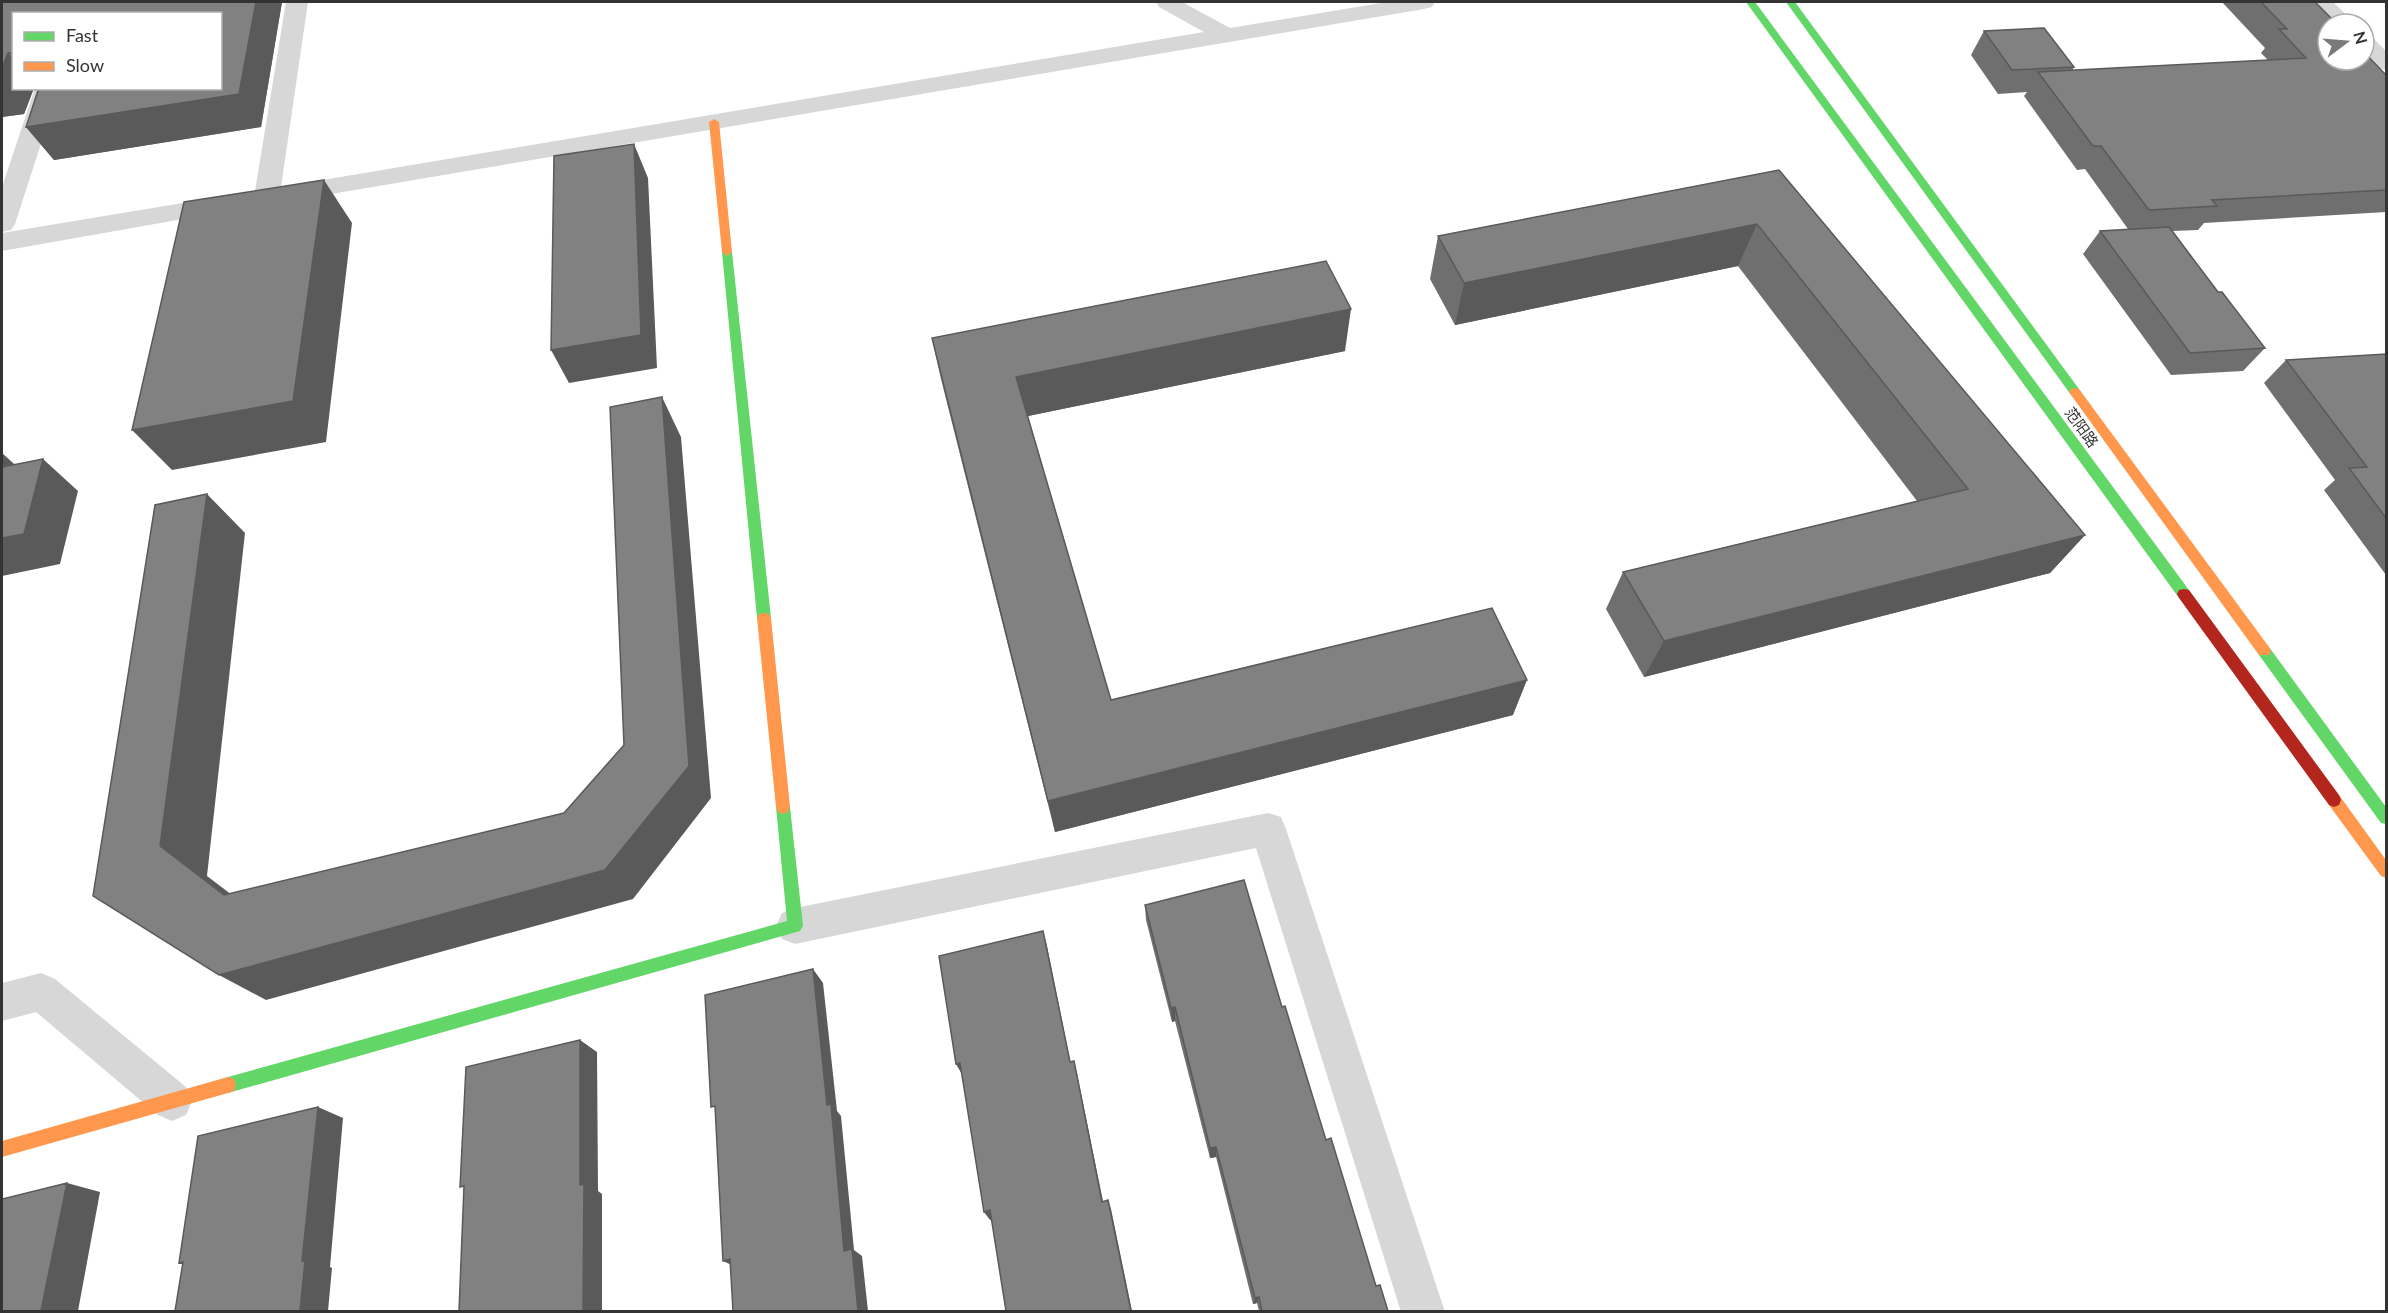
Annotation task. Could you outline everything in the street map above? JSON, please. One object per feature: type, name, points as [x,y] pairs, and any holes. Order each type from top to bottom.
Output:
[{"type":"street","points":[[267,197],[297,2]]},
{"type":"street","points":[[1167,2],[1226,35]]},
{"type":"street","points":[[2,242],[1425,2]]},
{"type":"street","name":"范阳路","points":[[1751,2],[2386,871]]},
{"type":"street","name":"范阳路","points":[[1791,2],[2386,818]]},
{"type":"street","points":[[2,224],[46,90]]},
{"type":"street","points":[[714,122],[795,926]]},
{"type":"street","points":[[2,1149],[795,926],[1268,829],[1424,1311]]},
{"type":"street","points":[[2,1002],[41,992],[172,1101]]},
{"type":"building","points":[[2,2],[256,2],[239,94],[26,127],[38,90],[222,90],[222,12],[12,12],[12,53],[8,53],[2,68]]},
{"type":"building","points":[[2261,2],[2315,2],[2325,12],[2316,12],[2316,72],[2376,72],[2376,65],[2386,75],[2386,190],[2212,200],[2217,206],[2149,210],[2101,146],[2093,146],[2038,72],[2306,58],[2279,29],[2287,29]]},
{"type":"building","points":[[2044,28],[2074,67],[2012,70],[1984,31]]},
{"type":"building","points":[[634,144],[641,335],[551,350],[554,156]]},
{"type":"building","points":[[1779,170],[2085,535],[1664,641],[1623,572],[1968,489],[1757,224],[1464,283],[1438,236]]},
{"type":"building","points":[[324,180],[293,401],[132,430],[184,202]]},
{"type":"building","points":[[2169,227],[2218,292],[2222,292],[2265,348],[2190,353],[2100,231]]},
{"type":"building","points":[[1326,261],[1351,309],[1016,377],[1111,700],[1492,608],[1527,680],[1048,801],[932,338]]},
{"type":"building","points":[[2386,354],[2386,518],[2349,468],[2367,467],[2286,360]]},
{"type":"building","points":[[662,397],[689,766],[605,870],[219,975],[93,896],[155,505],[207,494],[160,846],[224,895],[564,813],[624,745],[610,407]]},
{"type":"building","points":[[43,459],[24,534],[2,538],[2,467]]},
{"type":"building","points":[[1244,880],[1282,1007],[1285,1006],[1326,1140],[1331,1138],[1376,1286],[1380,1285],[1388,1311],[1262,1311],[1259,1297],[1255,1298],[1216,1147],[1210,1148],[1175,1007],[1171,1008],[1145,905]]},
{"type":"building","points":[[1043,931],[1070,1062],[1074,1061],[1102,1202],[1108,1200],[1131,1311],[1006,1311],[990,1210],[984,1212],[960,1063],[956,1064],[939,956]]},
{"type":"building","points":[[813,969],[827,1105],[831,1104],[844,1251],[852,1249],[858,1311],[733,1311],[730,1259],[723,1261],[715,1106],[711,1107],[705,995]]},
{"type":"building","points":[[580,1040],[580,1185],[584,1184],[583,1311],[459,1311],[464,1186],[460,1187],[466,1067]]},
{"type":"building","points":[[318,1107],[302,1261],[305,1261],[300,1311],[175,1311],[183,1262],[179,1263],[198,1136]]},
{"type":"building","points":[[67,1183],[41,1311],[2,1311],[2,1199]]},
{"type":"traffic: fast","points":[[1751,2],[2184,594]]},
{"type":"traffic: fast","points":[[1791,2],[2075,392]]},
{"type":"traffic: fast","points":[[727,252],[764,618]]},
{"type":"traffic: fast","points":[[2264,651],[2386,818]]},
{"type":"traffic: fast","points":[[228,1085],[795,926],[783,807]]},
{"type":"traffic: slow","points":[[714,122],[727,252]]},
{"type":"traffic: slow","points":[[2075,392],[2264,651]]},
{"type":"traffic: slow","points":[[764,618],[783,807]]},
{"type":"traffic: slow","points":[[2334,800],[2386,871]]},
{"type":"traffic: slow","points":[[2,1149],[228,1085]]},
{"type":"traffic: jam","points":[[2184,594],[2334,800]]}]
